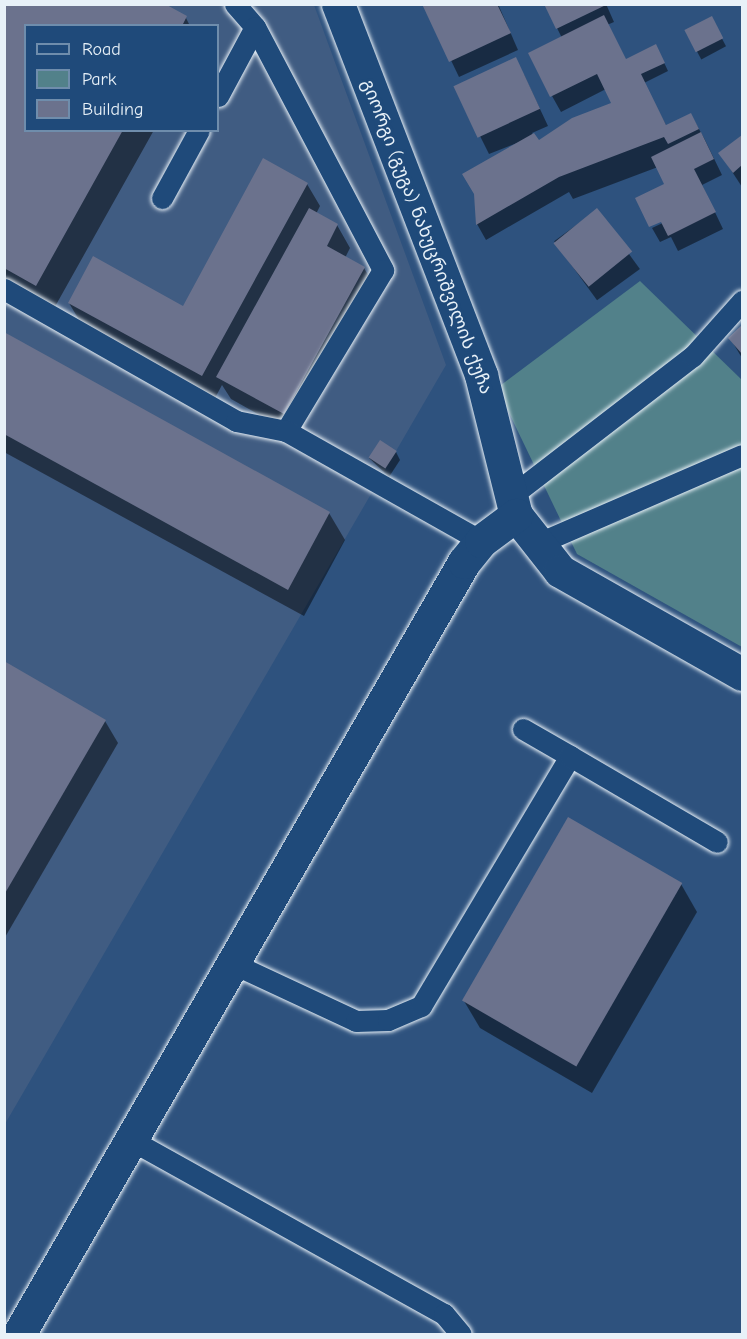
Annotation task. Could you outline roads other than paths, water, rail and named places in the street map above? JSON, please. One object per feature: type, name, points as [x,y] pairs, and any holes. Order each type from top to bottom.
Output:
[{"type":"street","name":"გიორგი (გუგა) ნახუცრიშვილის ქუჩა","points":[[338,4],[481,375],[514,506],[560,571],[742,674]]},
{"type":"street","points":[[19,1335],[481,541],[514,506]]},
{"type":"lane","points":[[235,4],[255,27],[383,270],[286,431]]},
{"type":"lane","points":[[219,94],[255,27]]},
{"type":"lane","points":[[162,198],[198,132]]},
{"type":"lane","points":[[4,290],[236,421],[286,431],[481,541]]},
{"type":"lane","points":[[514,506],[693,356],[742,301]]},
{"type":"lane","points":[[539,543],[742,455]]},
{"type":"lane","points":[[523,729],[717,842]]},
{"type":"lane","points":[[236,965],[356,1021],[388,1020],[421,1006],[570,756]]},
{"type":"lane","points":[[133,1141],[444,1314],[461,1335]]}]
